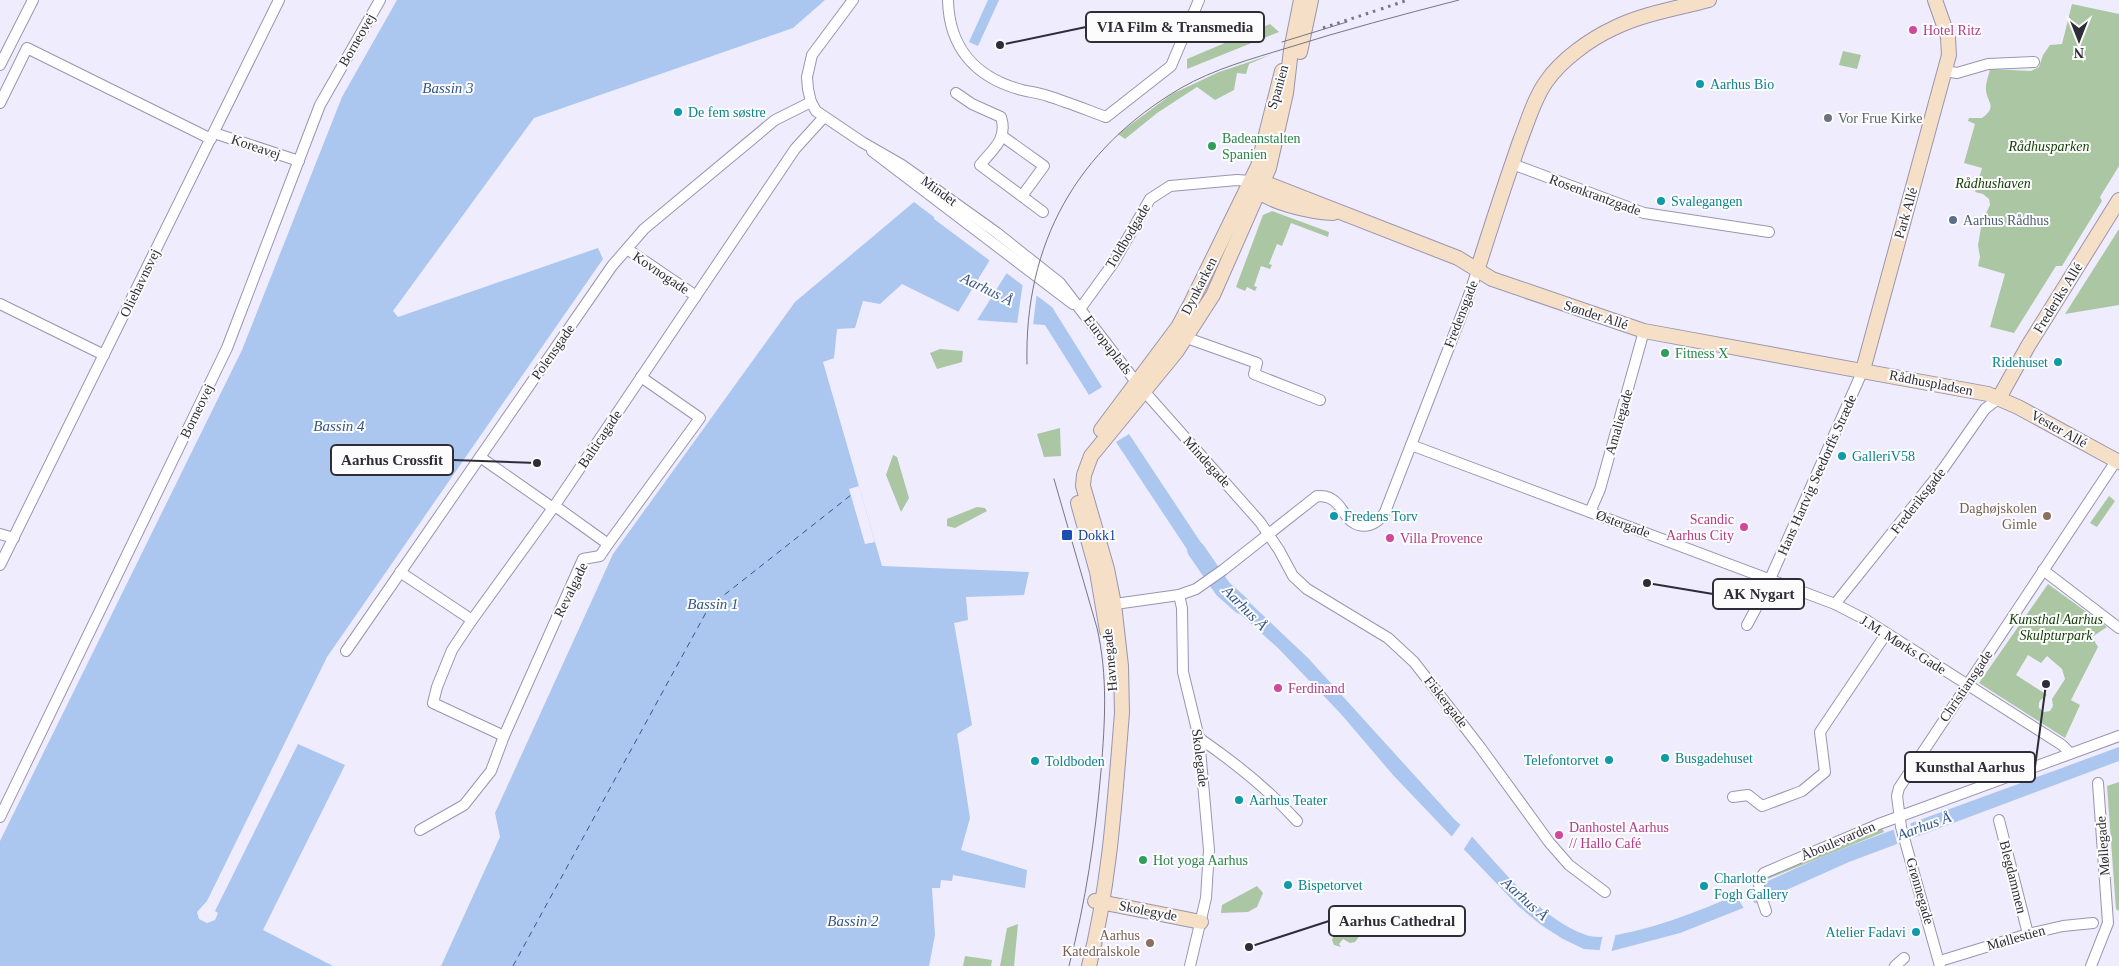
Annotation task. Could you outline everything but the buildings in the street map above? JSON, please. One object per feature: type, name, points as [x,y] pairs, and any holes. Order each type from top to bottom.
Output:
[{"type":"street","points":[[0,65],[32,0]]},
{"type":"street","name":"Oliehavnsvej","points":[[0,565],[280,0]]},
{"type":"street","name":"Borneovej","points":[[0,818],[228,348],[320,105],[380,0]]},
{"type":"street","points":[[811,102],[807,77],[812,55],[853,0]]},
{"type":"street","points":[[948,0],[950,28],[958,46],[970,61],[995,79],[1020,90],[1046,95],[1106,116],[1171,66],[1199,0]]},
{"type":"street","name":"Spanien","points":[[1286,93],[1291,50],[1301,0]]},
{"type":"street","name":"Spanien","points":[[1257,185],[1268,168],[1286,93],[1299,57],[1311,0]]},
{"type":"street","name":"Fredensgade","points":[[1268,534],[1317,496],[1326,496],[1333,500],[1351,520],[1361,525],[1373,524],[1381,519],[1467,301],[1512,164],[1540,91],[1551,74],[1598,36],[1624,23],[1708,0]]},
{"type":"street","points":[[1935,0],[1942,16]]},
{"type":"street","points":[[1942,0],[1942,16]]},
{"type":"street","name":"Park Allé","points":[[1863,370],[1949,55],[1948,37],[1942,16]]},
{"type":"street","name":"Koreavej","points":[[0,102],[27,48],[212,136],[299,161]]},
{"type":"street","name":"Spanien","points":[[1257,185],[1258,166],[1282,68],[1291,50]]},
{"type":"street","points":[[1945,71],[1957,74],[1988,64],[2034,62]]},
{"type":"street","points":[[956,93],[972,104],[1001,117],[1004,128],[1002,136],[980,165],[1043,212]]},
{"type":"street","name":"Mindet","points":[[811,102],[816,111],[824,118],[862,142],[882,161],[1009,250]]},
{"type":"street","name":"Polensgade","points":[[346,650],[612,266],[644,229],[775,120],[811,102]]},
{"type":"street","name":"Balticagade","points":[[504,736],[434,703],[437,687],[452,650],[554,507],[795,149],[824,118]]},
{"type":"street","points":[[1002,136],[1044,166],[1022,196]]},
{"type":"street","name":"Rosenkrantzgade","points":[[1512,164],[1644,213],[1769,232]]},
{"type":"street","name":"Toldbodgade","points":[[1080,309],[1114,262],[1150,199],[1170,186],[1236,180],[1257,185]]},
{"type":"street","name":"Sønder Allé","points":[[1257,185],[1343,213],[1458,258],[1477,271],[1499,282],[1644,330],[1863,370]]},
{"type":"street","name":"Dynkarken","points":[[1187,338],[1213,295],[1257,185]]},
{"type":"street","name":"Dynkarken","points":[[1140,387],[1178,327],[1257,185]]},
{"type":"street","name":"Frederiks Allé","points":[[1999,398],[2028,346],[2119,200]]},
{"type":"street","name":"Kovnogade","points":[[627,250],[696,296]]},
{"type":"street","name":"Europaplads","points":[[1009,250],[1056,278],[1140,387]]},
{"type":"street","points":[[0,304],[104,356]]},
{"type":"street","name":"Amaliegade","points":[[1590,512],[1600,489],[1644,330]]},
{"type":"street","points":[[1187,338],[1257,363],[1254,374],[1320,400]]},
{"type":"street","name":"Europaplads","points":[[1103,434],[1140,387],[1187,338]]},
{"type":"street","name":"Rådhuspladsen","points":[[1863,370],[1988,394],[1999,398]]},
{"type":"street","name":"Hans Hartvig Seedorffs Stræde","points":[[1768,584],[1863,370]]},
{"type":"street","name":"Revalgade","points":[[420,830],[464,805],[491,771],[504,736],[583,559],[600,556],[700,418],[641,377]]},
{"type":"street","name":"Mindegade","points":[[1140,387],[1268,534]]},
{"type":"street","name":"Vester Allé","points":[[1999,398],[2118,461]]},
{"type":"street","name":"Frederiksgade","points":[[1836,604],[1943,469],[1985,409],[1999,398]]},
{"type":"street","name":"Havnegade","points":[[1099,902],[1102,834],[1113,713],[1112,666],[1107,569],[1083,486],[1086,466],[1103,434]]},
{"type":"street","name":"Østergade","points":[[1411,445],[1590,512],[1768,584],[1836,604]]},
{"type":"street","points":[[480,458],[608,544]]},
{"type":"street","name":"Christiansgade","points":[[1900,820],[1897,796],[1900,785],[2118,461]]},
{"type":"street","points":[[0,534],[14,538]]},
{"type":"street","points":[[1109,605],[1179,595],[1196,589],[1222,572],[1268,534]]},
{"type":"street","name":"Fiskergade","points":[[1268,534],[1293,576],[1299,582],[1388,638],[1414,662],[1480,747],[1549,842],[1569,864],[1605,892]]},
{"type":"street","points":[[2043,570],[2119,628]]},
{"type":"street","points":[[400,572],[472,620]]},
{"type":"street","name":"Skolegade","points":[[1179,595],[1182,608],[1183,672],[1199,738],[1209,850],[1207,889],[1190,966]]},
{"type":"street","points":[[1747,625],[1761,599]]},
{"type":"street","name":"J.M. Mørks Gade","points":[[1836,604],[1866,620],[2062,745],[2070,754]]},
{"type":"street","points":[[1733,797],[1748,795],[1762,806],[1802,791],[1826,772],[1820,732],[1886,634]]},
{"type":"street","name":"Åboulevarden","points":[[1765,906],[1759,884],[1764,873],[1824,846],[1900,820],[2119,736]]},
{"type":"street","points":[[1199,738],[1225,755],[1281,804],[1297,822]]},
{"type":"street","name":"Møllegade","points":[[2091,966],[2108,923],[2098,783]]},
{"type":"street","name":"Grønnegade","points":[[1900,820],[1940,963]]},
{"type":"street","name":"Blegdammen","points":[[1999,820],[2028,934]]},
{"type":"street","points":[[1079,966],[1099,902]]},
{"type":"street","points":[[1089,966],[1099,902]]},
{"type":"street","name":"Skolegyde","points":[[1099,902],[1201,922]]},
{"type":"street","name":"Møllestien","points":[[1940,963],[2028,934],[2063,926],[2093,923]]},
{"type":"street","points":[[1895,966],[1904,958]]},
{"type":"green space","name":"Rådhusparken","points":[[2072,4],[2119,14],[2119,166],[2100,197],[2102,201],[2062,266],[2056,266],[2014,333],[1990,327],[2005,274],[1978,266],[1980,257],[1978,245],[1982,222],[1990,205],[1989,199],[1983,194],[1975,192],[1982,168],[1964,163],[1975,124],[1968,121],[1969,118],[1982,118],[1990,110],[1991,107],[1986,88],[1990,69],[2031,71],[2039,67],[2043,55],[2050,45],[2062,44]]},
{"type":"green space","points":[[1270,24],[1279,32],[1187,69],[1187,59]]},
{"type":"green space","points":[[1843,51],[1861,55],[1857,69],[1839,65]]},
{"type":"green space","points":[[1270,55],[1249,64],[1246,74],[1237,73],[1234,90],[1215,100],[1197,87],[1157,113],[1125,139],[1118,134],[1172,94],[1219,72]]},
{"type":"green space","points":[[1272,211],[1329,232],[1328,237],[1291,223],[1282,246],[1277,244],[1269,264],[1272,265],[1270,269],[1261,266],[1254,286],[1257,287],[1255,291],[1247,287],[1245,291],[1236,287],[1263,215]]},
{"type":"green space","points":[[2119,229],[2119,305],[2065,314]]},
{"type":"green space","points":[[940,349],[963,351],[962,362],[937,369],[930,353]]},
{"type":"green space","points":[[1060,428],[1061,456],[1044,457],[1037,434]]},
{"type":"green space","points":[[893,455],[897,457],[909,498],[901,512],[886,475]]},
{"type":"green space","points":[[2109,496],[2115,501],[2097,527],[2090,523]]},
{"type":"green space","points":[[977,507],[985,508],[987,511],[955,528],[947,526],[947,519]]},
{"type":"green space","name":"Kunsthal Aarhus Skulpturpark","points":[[2048,584],[2107,627],[2092,637],[2098,647],[2071,700],[2080,705],[2065,738],[1979,683]],"holes":[[[2028,655],[2041,663],[2047,656],[2062,669],[2065,679],[2052,699],[2053,706],[2050,711],[2044,712],[2039,708],[2039,703],[2047,695],[2016,675]]]},
{"type":"green space","points":[[2119,782],[2119,911],[2116,909],[2107,786]]},
{"type":"green space","points":[[1882,828],[1884,832],[1765,880],[1768,876]]},
{"type":"green space","points":[[1257,886],[1263,893],[1257,907],[1248,912],[1221,913],[1222,905]]},
{"type":"green space","points":[[1351,923],[1365,928],[1355,942],[1350,943],[1343,939],[1339,944],[1341,947],[1334,945],[1332,940],[1337,926]]},
{"type":"green space","points":[[1018,924],[1014,966],[1000,966],[1007,928]]},
{"type":"green space","points":[[965,956],[992,960],[991,966],[963,966]]},
{"type":"water","name":"Bassin 4","points":[[397,0],[825,0],[793,28],[534,118],[393,311],[398,317],[598,248],[603,259],[327,657],[207,901],[197,912],[199,919],[207,923],[215,920],[218,913],[215,911],[298,744],[345,765],[263,930],[333,966],[0,966],[0,841],[242,350],[342,97]]},
{"type":"water","points":[[988,0],[999,0],[978,46],[969,42]]},
{"type":"water","points":[[914,202],[1052,307],[1102,387],[1089,395],[1045,325],[975,320],[902,284],[880,304],[863,301],[855,328],[837,329],[834,358],[823,362],[882,566],[1029,572],[1024,595],[966,597],[968,620],[954,623],[972,725],[957,734],[970,818],[961,850],[1027,870],[1025,888],[953,875],[952,881],[941,880],[940,888],[932,888],[935,935],[929,966],[441,966],[500,837],[495,813],[613,554],[795,302]]},
{"type":"water","points":[[1129,434],[1215,564],[1202,572],[1116,442]]},
{"type":"water","points":[[1229,583],[1308,658],[1455,820],[1534,903],[1568,927],[1586,935],[1598,937],[1611,936],[1635,931],[1688,914],[1842,849],[2119,747],[2119,761],[1849,862],[1771,897],[1680,933],[1612,951],[1584,949],[1563,939],[1541,925],[1518,906],[1393,775],[1341,714],[1279,649],[1217,593]]},
{"type":"pier","points":[[991,258],[1008,271],[976,322],[972,322],[957,314]]},
{"type":"pier","points":[[1023,282],[1037,292],[1033,325],[1017,324]]},
{"type":"pier","points":[[859,486],[875,542],[865,544],[849,489]]},
{"type":"pier","points":[[1910,822],[1915,840],[1898,846],[1893,828]]},
{"type":"pier","points":[[1461,824],[1473,835],[1462,852],[1450,839]]},
{"type":"pier","points":[[1745,890],[1756,905],[1745,910],[1735,894]]},
{"type":"pier","points":[[1616,933],[1611,953],[1599,953],[1603,934]]},
{"type":"waterway","name":"Aarhus Å","points":[[1196,550],[1223,589],[1241,605]]},
{"type":"ferry route","points":[[513,966],[709,607],[851,495]]},
{"type":"tram line","points":[[1027,364],[1028,320],[1035,278],[1047,240],[1064,204],[1086,170],[1113,140],[1144,112],[1194,81],[1233,65],[1308,41],[1459,0]]},
{"type":"tram line","points":[[1282,42],[1347,22]]},
{"type":"tram line","points":[[1054,479],[1097,628],[1103,664],[1105,699],[1104,735],[1096,821],[1085,893],[1069,966]]},
{"type":"railway","points":[[1381,9],[1408,0]]},
{"type":"railway","points":[[1323,28],[1378,10]]},
{"type":"place","name":"Hotel Ritz","points":[[1913,30]]},
{"type":"place","name":"VIA Film & Transmedia","points":[[1000,45]]},
{"type":"place","name":"Aarhus Bio","points":[[1700,84]]},
{"type":"place","name":"De fem søstre","points":[[678,112]]},
{"type":"place","name":"Vor Frue Kirke","points":[[1828,118]]},
{"type":"place","name":"Badeanstalten Spanien","points":[[1212,146]]},
{"type":"place","name":"Svalegangen","points":[[1661,201]]},
{"type":"place","name":"Aarhus Rådhus","points":[[1953,220]]},
{"type":"place","name":"Fitness X","points":[[1665,353]]},
{"type":"place","name":"Ridehuset","points":[[2058,362]]},
{"type":"place","name":"GalleriV58","points":[[1842,456]]},
{"type":"place","name":"Aarhus Crossfit","points":[[537,463]]},
{"type":"place","name":"Fredens Torv","points":[[1334,516]]},
{"type":"place","name":"Daghøjskolen Gimle","points":[[2047,516]]},
{"type":"place","name":"Scandic Aarhus City","points":[[1744,527]]},
{"type":"place","name":"Dokk1","points":[[1067,535]]},
{"type":"place","name":"Villa Provence","points":[[1390,538]]},
{"type":"place","name":"AK Nygart","points":[[1647,583]]},
{"type":"place","name":"Kunsthal Aarhus","points":[[2046,684]]},
{"type":"place","name":"Ferdinand","points":[[1278,688]]},
{"type":"place","name":"Busgadehuset","points":[[1665,758]]},
{"type":"place","name":"Telefontorvet","points":[[1609,760]]},
{"type":"place","name":"Toldboden","points":[[1035,761]]},
{"type":"place","name":"Aarhus Teater","points":[[1239,800]]},
{"type":"place","name":"Danhostel Aarhus // Hallo Café","points":[[1559,835]]},
{"type":"place","name":"Hot yoga Aarhus","points":[[1143,860]]},
{"type":"place","name":"Bispetorvet","points":[[1288,885]]},
{"type":"place","name":"Charlotte Fogh Gallery","points":[[1704,886]]},
{"type":"place","name":"Atelier Fadavi","points":[[1916,932]]},
{"type":"place","name":"Aarhus Katedralskole","points":[[1150,943]]},
{"type":"place","name":"Aarhus Cathedral","points":[[1249,947]]},
{"type":"water label","name":"Bassin 3","points":[[448,88]]},
{"type":"water label","name":"Bassin 1","points":[[713,604]]},
{"type":"water label","name":"Bassin 2","points":[[853,921]]},
{"type":"park label","name":"Rådhushaven","points":[[1993,183]]}]
